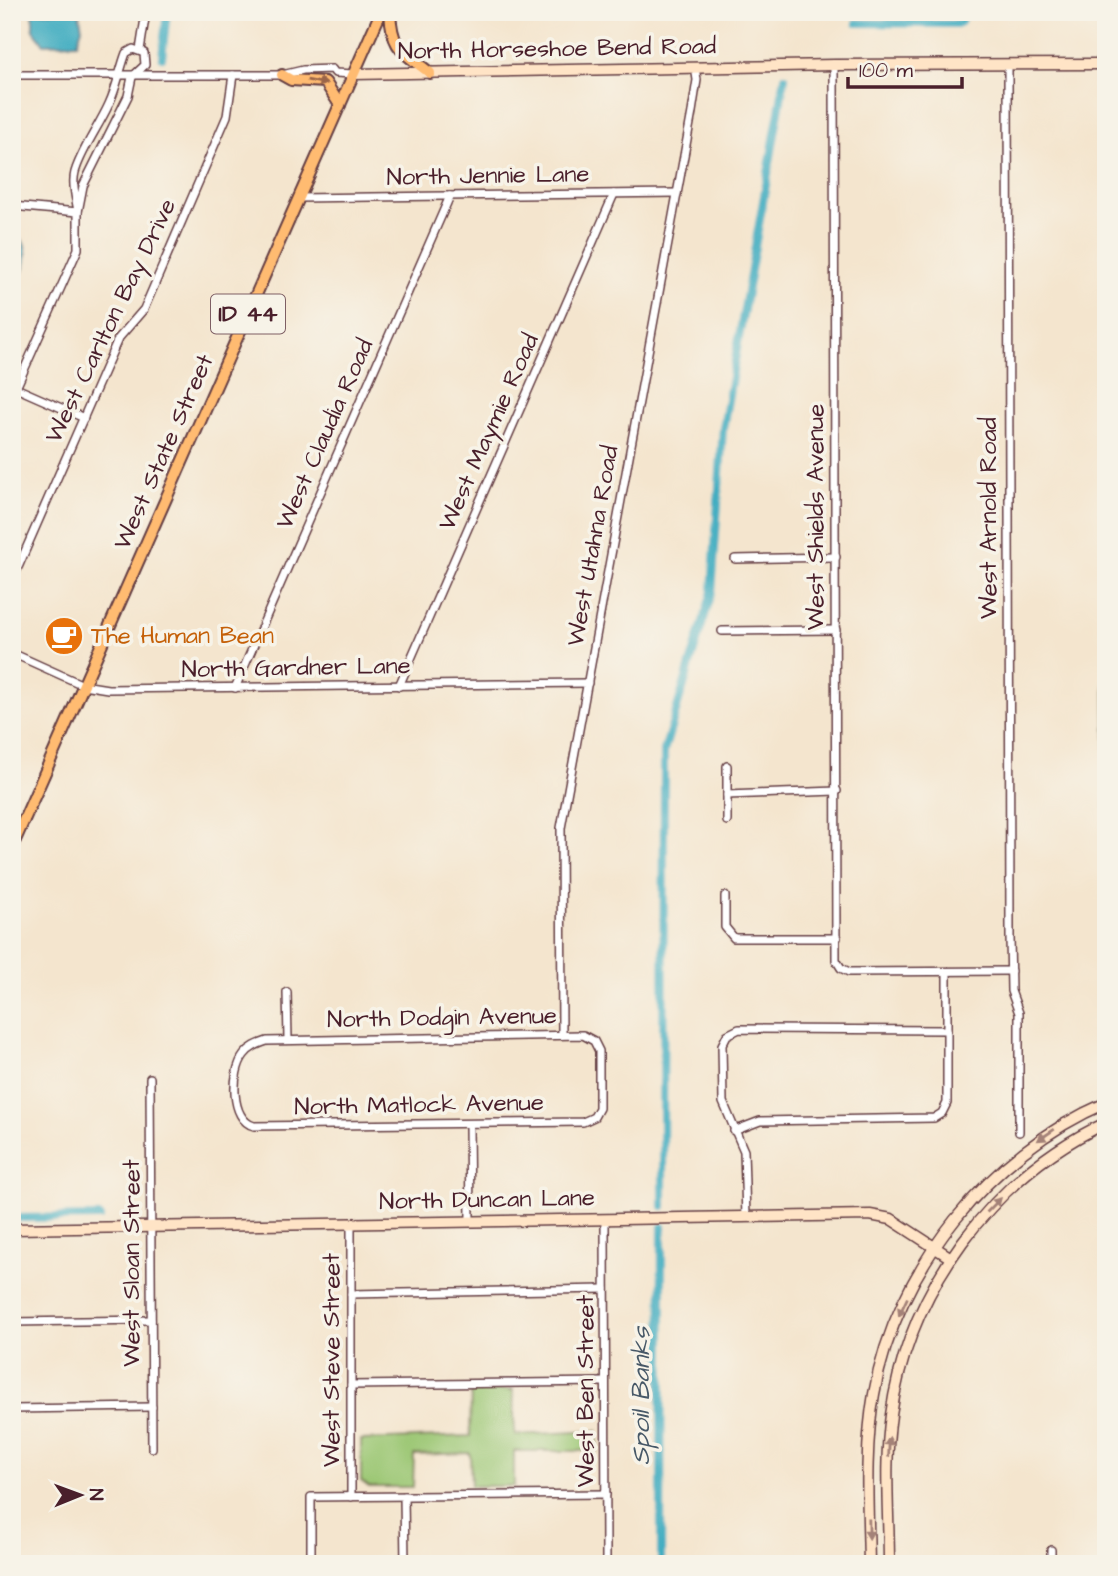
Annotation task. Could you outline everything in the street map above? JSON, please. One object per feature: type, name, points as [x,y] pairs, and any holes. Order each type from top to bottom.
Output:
[{"type":"main road","name":"ID 44","points":[[354,74],[381,12]]},
{"type":"main road","points":[[390,12],[391,30],[398,49],[430,73]]},
{"type":"main road","name":"West State Street","points":[[12,847],[354,74]]},
{"type":"main road","points":[[282,75],[291,80],[325,82],[340,105]]},
{"type":"street","points":[[140,50],[146,12]]},
{"type":"street","points":[[78,212],[83,186],[128,96],[132,76],[145,65],[144,53],[140,50]]},
{"type":"street","points":[[12,397],[78,249],[78,212],[74,182],[76,169],[110,102],[117,77],[124,66],[126,53],[140,50]]},
{"type":"street","name":"North Horseshoe Bend Road","points":[[12,75],[117,77],[282,75],[303,70],[332,69],[335,73],[354,74],[834,65],[1106,64]]},
{"type":"street","name":"West Shields Avenue","points":[[834,65],[836,960],[841,968],[849,972],[947,972]]},
{"type":"street","name":"West Arnold Road","points":[[1008,65],[1011,990],[1020,1013],[1019,1132]]},
{"type":"street","name":"West Utahna Road","points":[[562,1035],[559,844],[697,80],[695,67]]},
{"type":"street","name":"West Carlton Bay Drive","points":[[12,581],[118,339],[144,309],[182,222],[228,116],[233,75]]},
{"type":"street","name":"North Jennie Lane","points":[[299,198],[677,193]]},
{"type":"street","name":"West Maymie Road","points":[[399,685],[614,194]]},
{"type":"street","name":"West Claudia Road","points":[[235,688],[450,196]]},
{"type":"street","points":[[12,206],[78,212]]},
{"type":"street","points":[[16,388],[84,418]]},
{"type":"street","points":[[735,559],[836,557]]},
{"type":"street","points":[[722,631],[836,630]]},
{"type":"street","name":"North Gardner Lane","points":[[12,653],[83,685],[108,689],[588,683]]},
{"type":"street","points":[[727,766],[727,821]]},
{"type":"street","points":[[727,794],[836,791]]},
{"type":"street","points":[[724,896],[726,926],[729,935],[738,939],[836,938]]},
{"type":"street","points":[[734,1131],[760,1121],[934,1118],[942,1114],[947,1103],[947,972],[1011,971]]},
{"type":"street","points":[[287,992],[288,1039]]},
{"type":"street","points":[[746,1217],[744,1151],[726,1114],[722,1091],[722,1045],[727,1035],[739,1029],[947,1030]]},
{"type":"street","name":"North Dodgin Avenue","points":[[244,1122],[237,1111],[239,1063],[246,1052],[257,1044],[288,1039],[562,1035],[583,1035],[594,1041],[599,1051],[600,1108],[594,1117]]},
{"type":"street","name":"West Sloan Street","points":[[150,1078],[152,1448]]},
{"type":"street","points":[[869,1564],[868,1447],[874,1394],[898,1319],[935,1246],[961,1211],[1043,1135],[1106,1103]]},
{"type":"street","name":"North Matlock Avenue","points":[[244,1122],[254,1126],[470,1125],[583,1122],[594,1117]]},
{"type":"street","points":[[889,1564],[889,1443],[896,1388],[915,1326],[951,1258],[975,1224],[1054,1151],[1106,1123]]},
{"type":"street","points":[[470,1125],[470,1221]]},
{"type":"street","name":"North Duncan Lane","points":[[12,1228],[870,1214],[891,1219],[951,1258]]},
{"type":"street","name":"West Ben Street","points":[[605,1219],[606,1564]]},
{"type":"street","name":"West Steve Street","points":[[311,1564],[311,1497],[351,1497],[351,1223]]},
{"type":"street","points":[[351,1294],[605,1289]]},
{"type":"street","points":[[12,1322],[151,1320]]},
{"type":"street","points":[[351,1385],[605,1382]]},
{"type":"street","points":[[12,1409],[152,1407]]},
{"type":"street","points":[[351,1497],[606,1494]]},
{"type":"street","points":[[404,1496],[405,1564]]},
{"type":"street","points":[[1051,1550],[1051,1564]]},
{"type":"green space","points":[[1103,389],[1106,389],[1106,902]]},
{"type":"green space","points":[[513,1390],[515,1435],[597,1431],[597,1451],[514,1451],[514,1486],[471,1486],[470,1453],[414,1455],[413,1487],[369,1487],[361,1481],[361,1440],[470,1436],[471,1391]]},
{"type":"water","points":[[33,12],[79,12],[82,28],[77,43],[44,44],[33,29]]},
{"type":"water","points":[[12,238],[22,240],[26,260],[12,293]]},
{"type":"waterway","points":[[162,57],[167,12]]},
{"type":"waterway","points":[[857,23],[957,24],[961,22],[964,12]]},
{"type":"waterway","points":[[663,1206],[664,751],[712,592],[723,428],[785,77]]},
{"type":"waterway","points":[[12,1218],[100,1217]]},
{"type":"waterway","name":"Spoil Banks","points":[[661,1564],[662,1227]]},
{"type":"place","name":"The Human Bean","points":[[64,636]]}]
